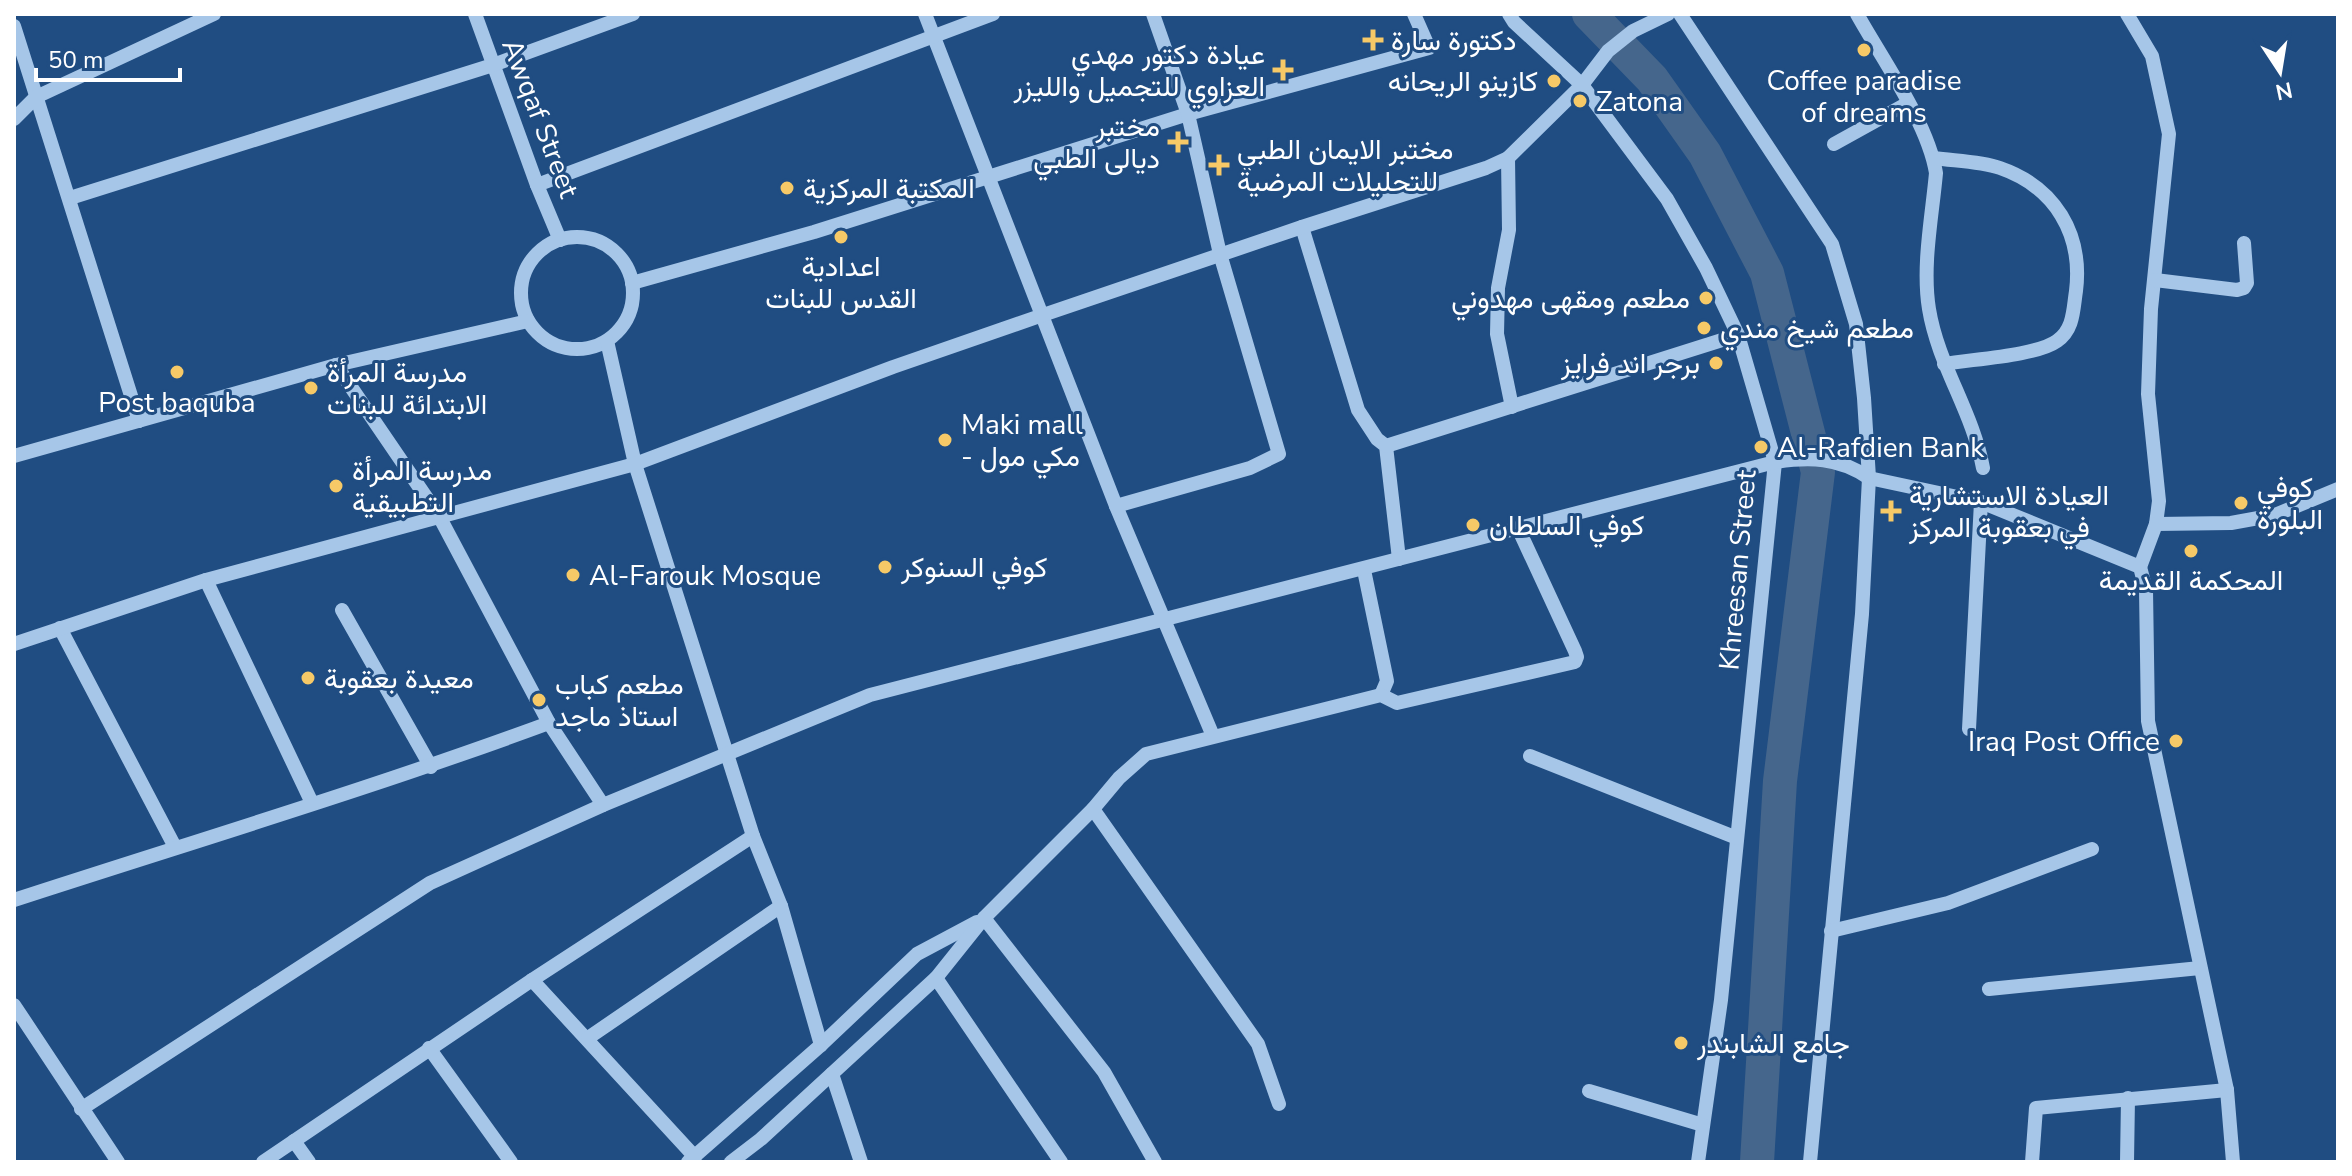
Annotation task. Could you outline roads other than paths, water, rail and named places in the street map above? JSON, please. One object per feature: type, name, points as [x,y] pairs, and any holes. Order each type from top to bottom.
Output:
[{"type":"street","points":[[14,119],[36,97],[214,14]]},
{"type":"street","name":"Awqaf Street","points":[[475,14],[560,240]]},
{"type":"street","points":[[70,198],[493,65],[633,14]]},
{"type":"street","points":[[925,14],[990,177],[1040,316],[1213,736]]},
{"type":"street","points":[[537,185],[993,14]]},
{"type":"street","points":[[1116,506],[1250,468],[1279,454],[1220,254],[1188,114],[1153,14]]},
{"type":"street","points":[[632,283],[814,232],[1188,114],[1429,48],[1414,14]]},
{"type":"street","name":"Khreesan Street","points":[[1509,14],[1582,85],[1667,199],[1706,268],[1738,335],[1775,462],[1721,1000],[1698,1162]]},
{"type":"street","points":[[1633,31],[1641,14]]},
{"type":"street","points":[[14,644],[206,580],[635,464],[893,367],[1220,254],[1486,168],[1508,158],[1582,85],[1608,51],[1633,31],[1668,14]]},
{"type":"street","points":[[1680,14],[1832,244],[1856,324],[1869,478],[1862,614],[1810,1162]]},
{"type":"street","points":[[1857,14],[1908,103],[1934,158],[1936,173],[1927,285],[1929,310],[1944,364],[1976,434],[1983,468]]},
{"type":"street","points":[[2127,14],[2152,56],[2169,134],[2151,309],[2148,394],[2159,501],[2156,524],[2140,567],[2146,590],[2148,721],[2227,1090],[2233,1162]]},
{"type":"street","points":[[14,26],[139,421]]},
{"type":"street","points":[[1834,144],[1908,103]]},
{"type":"street","points":[[1508,158],[1509,230],[1498,288],[1497,334],[1512,407]]},
{"type":"street","points":[[1934,158],[1997,167],[2027,179],[2054,204],[2069,227],[2077,256],[2078,278],[2072,321],[2066,333],[2055,343],[2028,351],[1944,364]]},
{"type":"street","points":[[1302,227],[1358,410],[1377,439],[1386,446],[1399,559]]},
{"type":"street","points":[[577,237],[595,240],[610,248],[623,260],[632,283],[630,312],[621,328],[607,341],[590,348],[572,349],[554,344],[539,334],[528,321],[521,297],[525,272],[533,258],[545,247],[577,237]]},
{"type":"street","points":[[2155,280],[2237,290],[2244,288],[2247,283],[2244,243]]},
{"type":"street","points":[[14,456],[336,365],[528,321]]},
{"type":"street","points":[[1386,446],[1738,335]]},
{"type":"street","points":[[607,341],[635,464],[753,836],[781,906],[821,1045]]},
{"type":"street","points":[[336,365],[439,516],[549,723],[603,805]]},
{"type":"street","points":[[81,1109],[430,883],[603,805],[870,695],[1800,458],[1835,461],[1869,478],[1981,502],[2140,567]]},
{"type":"street","points":[[2156,524],[2231,523],[2275,515],[2338,489]]},
{"type":"street","points":[[1969,729],[1981,502]]},
{"type":"street","points":[[731,1162],[761,1139],[936,978],[984,918],[1146,754],[1381,695],[1397,703],[1575,662],[1575,651],[1518,528]]},
{"type":"street","points":[[1364,570],[1387,681],[1381,695]]},
{"type":"street","points":[[206,580],[312,803]]},
{"type":"street","points":[[342,610],[431,767]]},
{"type":"street","points":[[60,628],[175,847]]},
{"type":"street","points":[[14,900],[431,767],[549,723]]},
{"type":"street","points":[[1530,756],[1737,838]]},
{"type":"street","points":[[1093,809],[1258,1044],[1279,1104]]},
{"type":"street","points":[[263,1162],[429,1048],[753,836]]},
{"type":"street","points":[[1831,931],[1948,903],[2092,849]]},
{"type":"street","points":[[588,1038],[781,906]]},
{"type":"street","points":[[532,980],[588,1038],[692,1159],[821,1045],[917,954],[984,918]]},
{"type":"street","points":[[984,918],[1104,1072],[1155,1162]]},
{"type":"street","points":[[1989,989],[2200,968]]},
{"type":"street","points":[[936,978],[1061,1162]]},
{"type":"street","points":[[14,1005],[118,1162]]},
{"type":"street","points":[[429,1048],[511,1162]]},
{"type":"street","points":[[832,1074],[861,1162]]},
{"type":"street","points":[[2032,1162],[2036,1108],[2227,1090]]},
{"type":"street","points":[[1589,1091],[1703,1125]]},
{"type":"street","points":[[2127,1162],[2128,1098]]},
{"type":"street","points":[[294,1141],[309,1162]]},
{"type":"waterway","points":[[1589,14],[1652,79],[1705,154],[1767,273],[1818,472],[1780,781],[1757,1162]]},
{"type":"place","name":"دكتورة سارة","points":[[1373,40]]},
{"type":"place","name":"Coffee paradise of dreams","points":[[1864,50]]},
{"type":"place","name":"عيادة دكتور مهدي العزاوي للتجميل والليزر","points":[[1283,70]]},
{"type":"place","name":"كازينو الريحانه","points":[[1554,81]]},
{"type":"place","name":"Zatona","points":[[1580,101]]},
{"type":"place","name":"مختبر ديالى الطبي","points":[[1178,142]]},
{"type":"place","name":"مختبر الايمان الطبي للتحليلات المرضية","points":[[1219,165]]},
{"type":"place","name":"المكتبة المركزية","points":[[787,188]]},
{"type":"place","name":"اعدادية القدس للبنات","points":[[841,237]]},
{"type":"place","name":"مطعم ومقهى مهدوني","points":[[1706,298]]},
{"type":"place","name":"مطعم شيخ مندي","points":[[1704,328]]},
{"type":"place","name":"برجر اند فرايز","points":[[1716,363]]},
{"type":"place","name":"Post baquba","points":[[177,372]]},
{"type":"place","name":"مدرسة المرأة الابتدائة للبنات","points":[[311,388]]},
{"type":"place","name":"Maki mall - مكي مول","points":[[945,440]]},
{"type":"place","name":"Al-Rafdien Bank","points":[[1761,447]]},
{"type":"place","name":"مدرسة المرأة التطبيقية","points":[[336,486]]},
{"type":"place","name":"كوفي البلورة","points":[[2241,503]]},
{"type":"place","name":"العيادة الاستشارية في بعقوبة المركز","points":[[1891,511]]},
{"type":"place","name":"كوفي السلطان","points":[[1473,525]]},
{"type":"place","name":"المحكمة القديمة","points":[[2191,551]]},
{"type":"place","name":"كوفي السنوكر","points":[[885,567]]},
{"type":"place","name":"Al-Farouk Mosque","points":[[573,575]]},
{"type":"place","name":"معيدة بعقوبة","points":[[308,678]]},
{"type":"place","name":"مطعم كباب استاذ ماجد","points":[[539,700]]},
{"type":"place","name":"Iraq Post Office","points":[[2176,741]]},
{"type":"place","name":"جامع الشابندر","points":[[1681,1043]]}]
